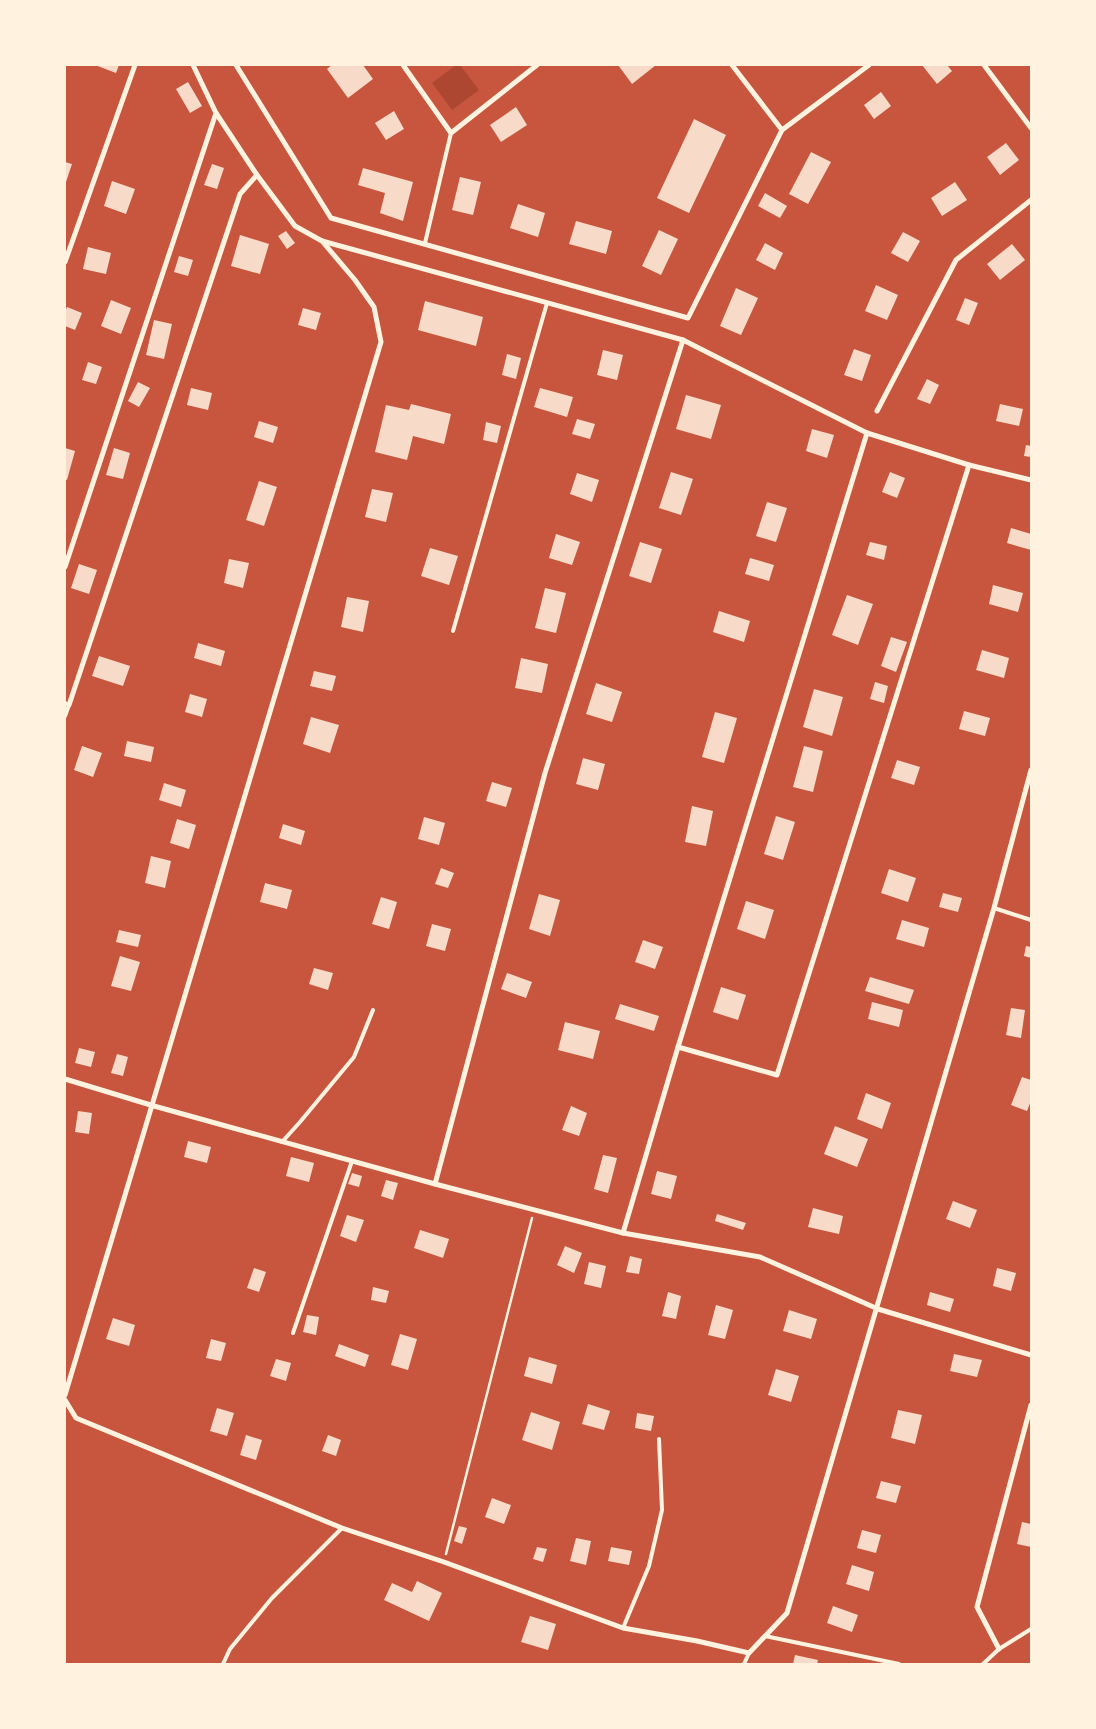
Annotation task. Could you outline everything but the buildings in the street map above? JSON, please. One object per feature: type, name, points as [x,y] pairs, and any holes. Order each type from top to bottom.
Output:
[{"type":"street","points":[[65,262],[135,65]]},
{"type":"street","points":[[193,65],[216,113],[257,175],[295,226],[322,240],[683,340],[868,433],[969,464],[1031,480]]},
{"type":"street","points":[[236,65],[330,218],[688,318],[782,130],[870,65]]},
{"type":"street","points":[[403,65],[451,133],[537,65]]},
{"type":"street","points":[[732,65],[782,130]]},
{"type":"street","points":[[984,65],[1031,128]]},
{"type":"street","points":[[65,567],[216,113]]},
{"type":"street","points":[[67,704],[240,194],[257,175]]},
{"type":"street","points":[[877,411],[956,260],[1031,200]]},
{"type":"street","points":[[65,1395],[154,1106],[250,776],[381,342],[374,307],[355,280],[322,240]]},
{"type":"street","points":[[435,1184],[545,773],[683,340]]},
{"type":"street","points":[[624,1233],[678,1047],[868,433]]},
{"type":"street","points":[[678,1047],[777,1075],[969,464]]},
{"type":"street","points":[[65,1400],[76,1418],[342,1528],[444,1562],[623,1628],[697,1641],[749,1653],[787,1613],[878,1309],[994,908],[1031,770]]},
{"type":"street","points":[[65,1079],[282,1142],[624,1233],[760,1257],[878,1309],[1031,1355]]},
{"type":"street","points":[[999,1649],[978,1607],[1031,1404]]},
{"type":"lane","points":[[425,243],[451,133]]},
{"type":"lane","points":[[453,630],[547,303]]},
{"type":"lane","points":[[65,716],[67,704]]},
{"type":"lane","points":[[994,908],[1031,920]]},
{"type":"lane","points":[[282,1142],[354,1057],[373,1010]]},
{"type":"lane","points":[[293,1333],[352,1161]]},
{"type":"lane","points":[[623,1628],[649,1566],[662,1510],[659,1439]]},
{"type":"lane","points":[[223,1664],[230,1649],[272,1598],[342,1528]]},
{"type":"lane","points":[[983,1664],[999,1649],[1031,1629]]},
{"type":"lane","points":[[766,1636],[899,1664]]},
{"type":"lane","points":[[744,1664],[749,1653]]},
{"type":"path","points":[[444,1562],[534,1209]]},
{"type":"shaded area","points":[[456,65],[460,65],[479,90],[452,110],[432,83]]}]
